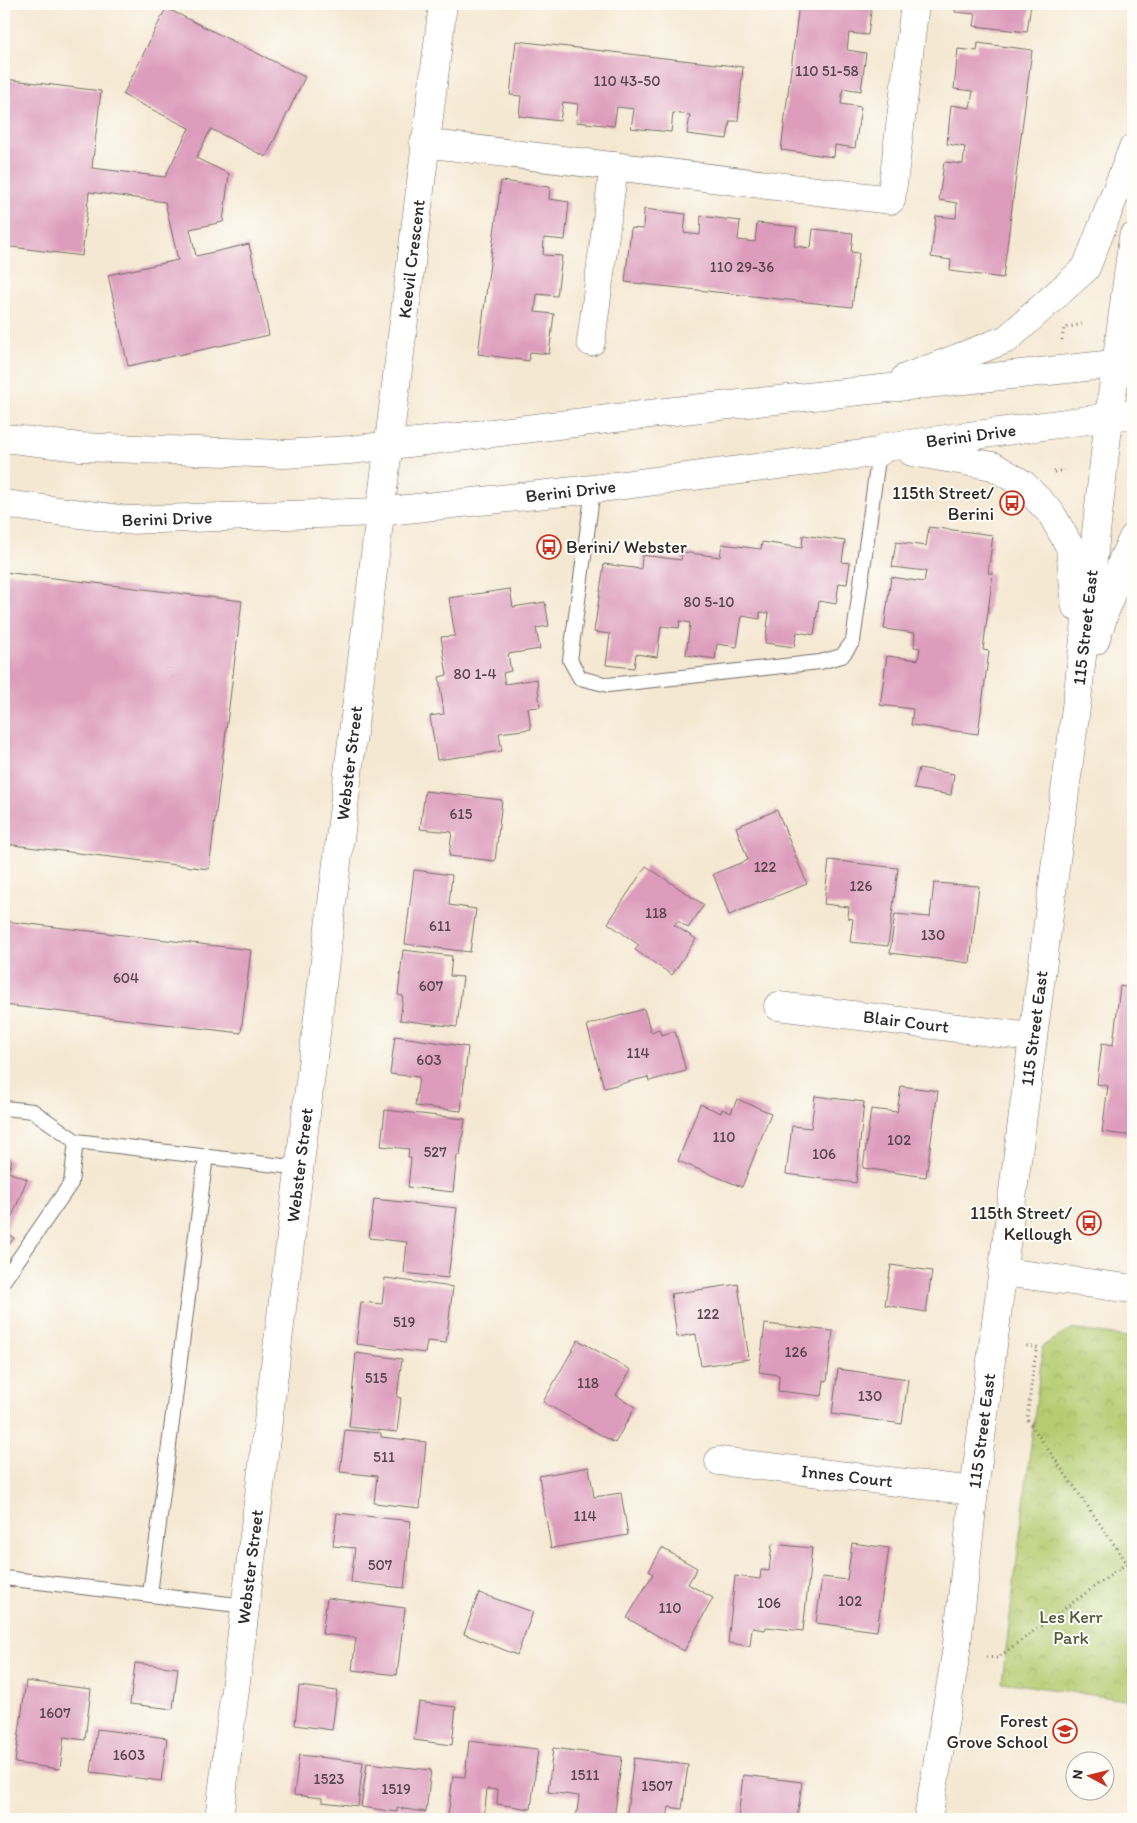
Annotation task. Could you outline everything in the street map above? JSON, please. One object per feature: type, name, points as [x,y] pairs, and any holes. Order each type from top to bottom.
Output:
[{"type":"street","name":"Keevil Crescent","points":[[379,512],[443,4]]},
{"type":"street","points":[[424,143],[891,200],[915,4]]},
{"type":"street","points":[[866,392],[1007,339],[1086,268],[1133,148]]},
{"type":"street","points":[[590,342],[614,166]]},
{"type":"street","name":"115 Street East","points":[[928,1819],[956,1653],[974,1491],[1078,692],[1121,416],[1133,237]]},
{"type":"street","points":[[4,438],[80,447],[284,454],[387,447],[683,410],[1125,363]]},
{"type":"street","name":"Berini Drive","points":[[4,504],[127,520],[379,512],[593,489],[1121,416]]},
{"type":"street","points":[[882,450],[993,466],[1023,484],[1051,512],[1070,547],[1075,587],[1078,692]]},
{"type":"street","name":"Webster Street","points":[[219,1819],[379,512]]},
{"type":"street","points":[[1078,692],[1123,559],[1133,538]]},
{"type":"street","name":"Blair Court","points":[[778,1006],[1032,1037]]},
{"type":"street","points":[[1004,1272],[1133,1288]]},
{"type":"street","name":"Innes Court","points":[[719,1461],[974,1491]]},
{"type":"lane","points":[[593,489],[570,660],[580,678],[608,685],[820,662],[842,656],[853,641],[882,450]]},
{"type":"lane","points":[[4,1108],[33,1111],[76,1141],[300,1168]]},
{"type":"lane","points":[[4,1280],[71,1184],[76,1141]]},
{"type":"lane","points":[[150,1594],[163,1505],[206,1156]]},
{"type":"lane","points":[[4,1578],[246,1606]]},
{"type":"path","points":[[1062,345],[1064,328],[1082,324]]},
{"type":"path","points":[[995,1339],[1038,1348],[1034,1363],[1027,1420],[1127,1563],[1133,1564]]},
{"type":"path","points":[[997,1658],[1127,1563]]},
{"type":"green space","name":"Les Kerr Park","points":[[1072,1329],[1133,1338],[1133,1701],[1002,1682],[1043,1346]]},
{"type":"building","points":[[799,4],[872,4],[868,35],[849,33],[847,50],[866,53],[861,91],[843,88],[841,104],[861,107],[855,148],[835,145],[834,157],[781,150]]},
{"type":"building","points":[[956,4],[1031,4],[1027,32],[974,26],[976,14],[955,12]]},
{"type":"building","points":[[166,8],[305,77],[266,157],[211,129],[196,158],[229,174],[223,222],[190,229],[196,256],[249,244],[269,335],[128,366],[108,275],[178,260],[165,202],[89,192],[82,256],[4,246],[4,85],[5,79],[101,91],[92,168],[165,177],[189,128],[123,95]]},
{"type":"building","points":[[516,41],[743,67],[738,121],[730,121],[727,139],[687,134],[690,115],[673,113],[671,132],[631,128],[634,109],[617,107],[614,126],[576,122],[578,104],[563,102],[560,121],[519,116],[521,96],[510,95]]},
{"type":"building","points":[[978,43],[1032,50],[1003,278],[950,271],[951,260],[931,257],[936,216],[956,218],[957,203],[939,200],[944,162],[963,164],[965,147],[947,144],[951,105],[970,108],[973,91],[954,89],[958,49],[977,51]]},
{"type":"building","points":[[501,181],[550,187],[549,199],[569,202],[565,240],[544,238],[543,255],[562,256],[557,296],[537,294],[535,312],[554,314],[549,354],[530,352],[529,361],[478,354]]},
{"type":"building","points":[[644,209],[686,214],[684,233],[700,235],[701,216],[740,221],[738,240],[755,242],[757,223],[797,227],[794,246],[811,248],[813,229],[853,233],[851,252],[859,253],[852,307],[625,282],[631,228],[643,229]]},
{"type":"building","points":[[929,527],[993,535],[988,573],[993,573],[983,650],[989,651],[978,734],[911,725],[913,709],[880,705],[887,656],[918,660],[920,648],[914,647],[915,633],[884,629],[891,577],[924,582],[926,571],[892,567],[896,542],[926,546]]},
{"type":"building","points":[[803,535],[845,541],[842,562],[850,563],[847,584],[839,583],[836,604],[819,601],[814,635],[797,632],[794,647],[765,643],[769,613],[760,612],[760,619],[742,616],[737,647],[717,644],[715,659],[686,655],[690,623],[680,621],[679,628],[661,626],[657,657],[636,654],[634,668],[606,665],[610,634],[594,632],[604,564],[641,569],[642,555],[681,560],[682,552],[720,557],[722,544],[761,549],[762,542],[802,548]]},
{"type":"building","points":[[4,572],[242,601],[209,869],[4,844]]},
{"type":"building","points":[[510,589],[513,607],[545,602],[549,626],[536,628],[540,649],[508,654],[511,671],[503,673],[505,684],[537,679],[540,707],[528,708],[531,729],[499,733],[502,751],[437,760],[430,716],[444,714],[439,677],[447,675],[441,637],[455,636],[449,598]]},
{"type":"building","points":[[919,768],[954,774],[951,795],[914,789]]},
{"type":"building","points":[[425,791],[502,800],[495,861],[449,856],[452,832],[420,829]]},
{"type":"building","points":[[777,810],[807,884],[729,915],[713,874],[748,860],[736,827]]},
{"type":"building","points":[[829,860],[898,868],[888,946],[850,942],[853,919],[848,918],[849,907],[824,904]]},
{"type":"building","points":[[646,866],[704,905],[688,928],[678,921],[674,925],[696,939],[672,975],[635,950],[639,945],[608,923]]},
{"type":"building","points":[[414,870],[452,875],[449,905],[476,909],[470,952],[405,944]]},
{"type":"building","points":[[934,883],[979,886],[970,963],[890,953],[895,914],[930,917]]},
{"type":"building","points":[[4,921],[251,950],[241,1033],[4,1005]]},
{"type":"building","points":[[403,950],[452,956],[450,976],[463,977],[457,1027],[400,1020],[403,996],[398,995]]},
{"type":"building","points":[[1120,986],[1133,988],[1133,1136],[1102,1132],[1108,1086],[1097,1084],[1102,1043],[1113,1045]]},
{"type":"building","points":[[644,1009],[651,1032],[659,1029],[661,1035],[675,1031],[686,1071],[649,1081],[648,1077],[604,1088],[587,1025]]},
{"type":"building","points":[[395,1036],[468,1047],[461,1111],[415,1106],[419,1077],[390,1074]]},
{"type":"building","points":[[901,1086],[938,1091],[926,1177],[863,1168],[871,1109],[897,1112]]},
{"type":"building","points":[[815,1096],[864,1102],[856,1183],[786,1174],[792,1126],[811,1128]]},
{"type":"building","points":[[737,1099],[771,1113],[742,1187],[678,1161],[700,1104],[721,1113],[722,1109],[731,1113]]},
{"type":"building","points":[[385,1110],[465,1119],[460,1155],[457,1155],[453,1192],[408,1187],[411,1158],[408,1157],[409,1149],[381,1146]]},
{"type":"building","points":[[4,1155],[12,1161],[8,1172],[27,1179],[6,1232],[14,1238],[4,1251]]},
{"type":"building","points":[[374,1199],[457,1208],[448,1278],[404,1273],[407,1242],[369,1238]]},
{"type":"building","points":[[891,1265],[932,1271],[926,1312],[885,1305]]},
{"type":"building","points":[[385,1278],[453,1287],[446,1343],[427,1341],[425,1353],[356,1344],[361,1302],[382,1304]]},
{"type":"building","points":[[738,1284],[749,1359],[701,1366],[696,1334],[677,1337],[671,1294]]},
{"type":"building","points":[[765,1324],[833,1331],[827,1381],[824,1380],[822,1396],[778,1391],[779,1375],[759,1372]]},
{"type":"building","points":[[578,1340],[631,1370],[616,1395],[635,1407],[615,1443],[543,1402]]},
{"type":"building","points":[[356,1353],[402,1359],[397,1397],[401,1398],[397,1432],[349,1427]]},
{"type":"building","points":[[838,1369],[908,1379],[902,1424],[832,1414]]},
{"type":"building","points":[[345,1430],[381,1433],[381,1437],[426,1442],[420,1508],[374,1503],[377,1476],[340,1472]]},
{"type":"building","points":[[589,1467],[594,1497],[621,1493],[628,1535],[551,1548],[539,1476]]},
{"type":"building","points":[[337,1513],[411,1521],[404,1588],[351,1582],[355,1548],[333,1546]]},
{"type":"building","points":[[852,1543],[889,1548],[877,1631],[816,1623],[822,1577],[847,1580]]},
{"type":"building","points":[[772,1544],[812,1548],[803,1631],[766,1627],[765,1630],[752,1628],[750,1646],[728,1643],[735,1576],[760,1579],[761,1570],[769,1571]]},
{"type":"building","points":[[662,1548],[697,1568],[688,1584],[713,1598],[684,1651],[627,1618],[653,1574],[649,1571]]},
{"type":"building","points":[[479,1593],[533,1612],[517,1655],[464,1634]]},
{"type":"building","points":[[327,1598],[405,1608],[397,1675],[352,1670],[356,1638],[322,1634]]},
{"type":"building","points":[[135,1663],[178,1668],[173,1709],[130,1704]]},
{"type":"building","points":[[26,1681],[91,1689],[85,1740],[64,1737],[60,1769],[15,1763]]},
{"type":"building","points":[[299,1686],[337,1691],[332,1730],[295,1725]]},
{"type":"building","points":[[419,1702],[456,1707],[452,1745],[414,1740]]},
{"type":"building","points":[[97,1729],[167,1738],[161,1781],[91,1772]]},
{"type":"building","points":[[469,1741],[538,1749],[531,1809],[497,1804],[498,1790],[487,1789],[484,1819],[448,1816],[453,1776],[465,1777]]},
{"type":"building","points":[[553,1748],[622,1757],[614,1819],[576,1819],[579,1796],[548,1792]]},
{"type":"building","points":[[299,1755],[363,1762],[358,1806],[322,1802],[322,1798],[294,1795]]},
{"type":"building","points":[[634,1758],[688,1765],[682,1809],[669,1807],[667,1819],[626,1819]]},
{"type":"building","points":[[367,1763],[431,1770],[426,1812],[397,1808],[397,1812],[361,1807]]},
{"type":"building","points":[[743,1775],[802,1782],[797,1819],[738,1819]]},
{"type":"place","name":"115th Street/ Berini","points":[[1012,503]]},
{"type":"place","name":"Berini/ Webster","points":[[549,547]]},
{"type":"place","name":"115th Street/ Kellough","points":[[1089,1223]]},
{"type":"place","name":"Forest Grove School","points":[[1065,1731]]}]
